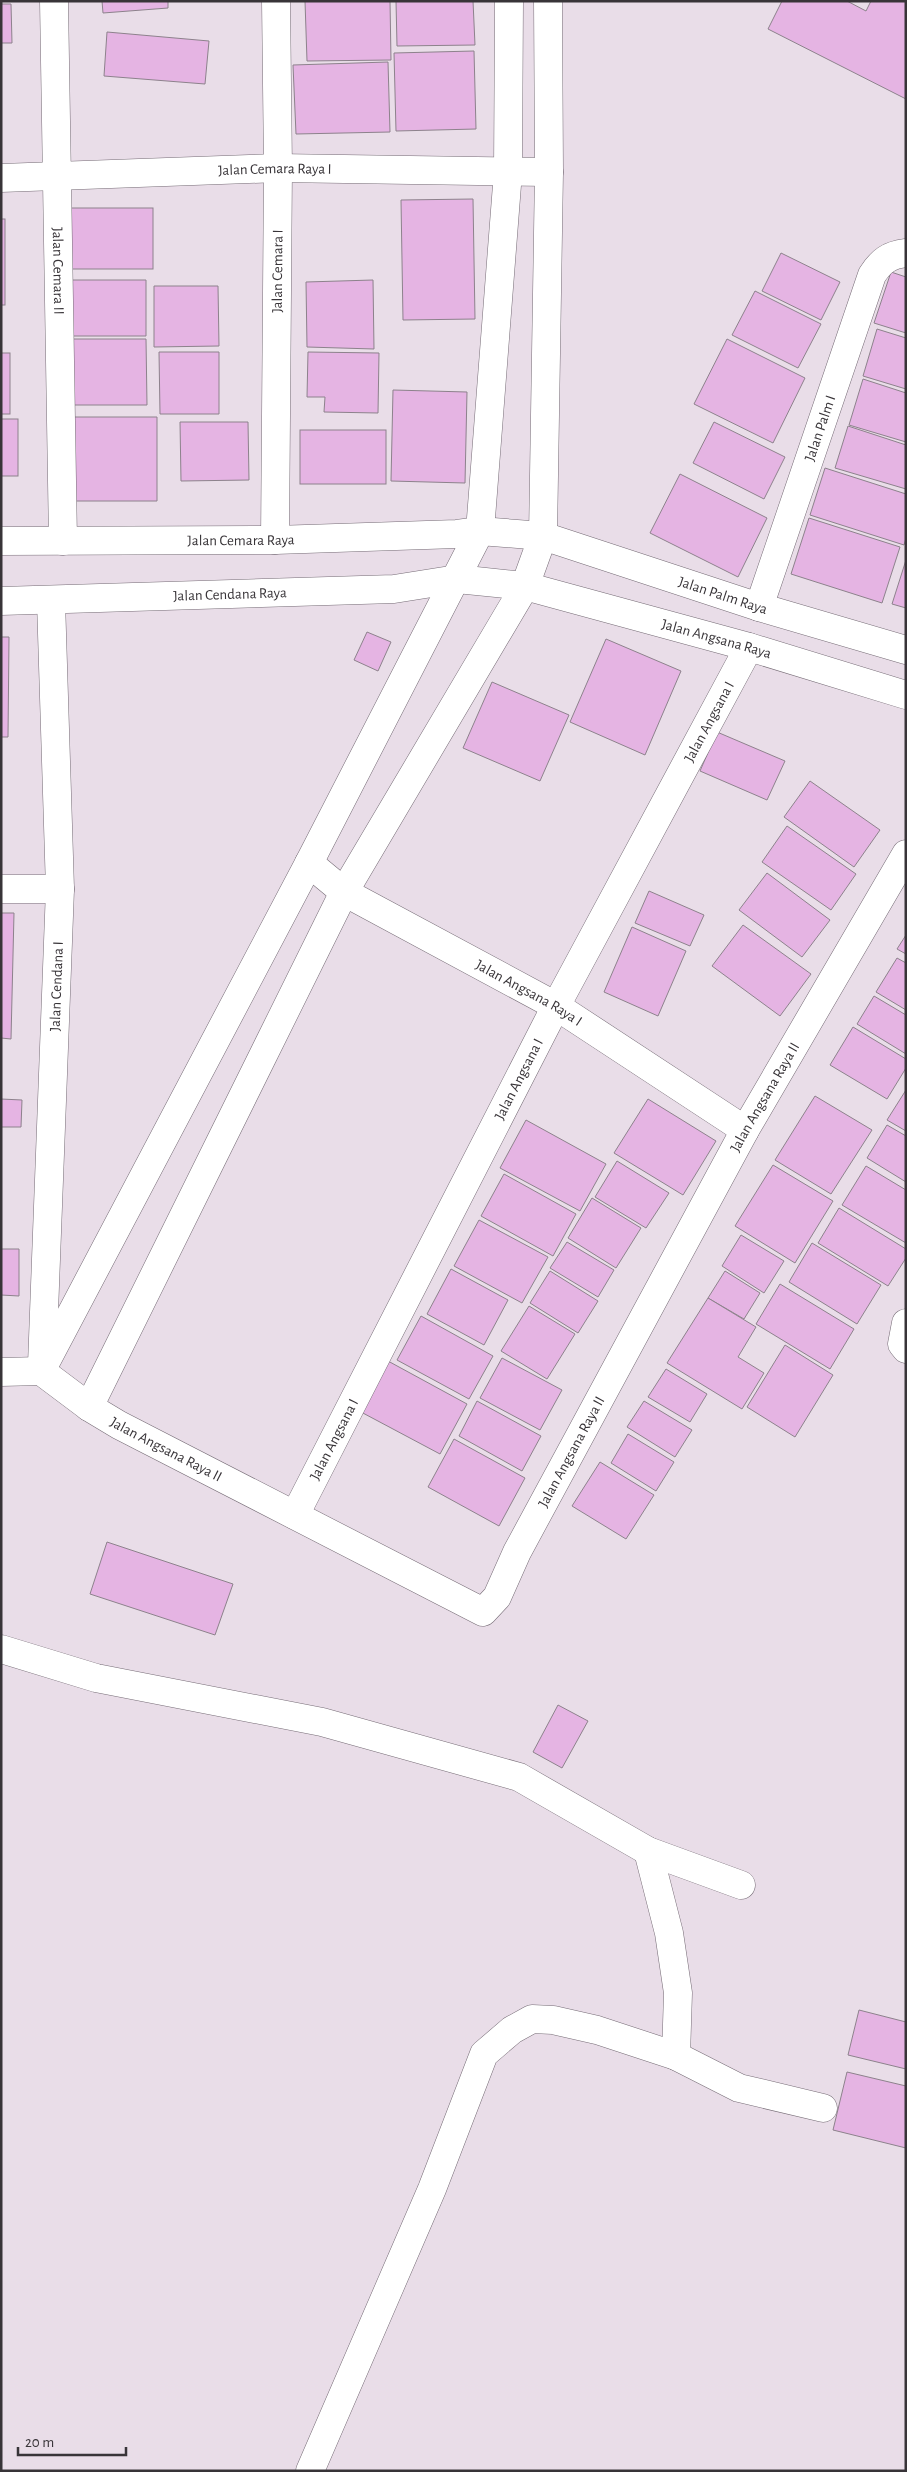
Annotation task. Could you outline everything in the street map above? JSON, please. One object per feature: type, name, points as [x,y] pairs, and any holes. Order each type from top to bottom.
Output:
[{"type":"street","name":"Jalan Cemara II","points":[[54,1],[62,541]]},
{"type":"street","name":"Jalan Cemara I","points":[[275,540],[278,168],[276,1]]},
{"type":"street","points":[[1,1372],[41,1371],[309,863],[457,579],[480,531],[508,172],[508,1]]},
{"type":"street","points":[[89,1407],[344,892],[525,586],[543,536],[549,172],[548,1]]},
{"type":"street","name":"Jalan Cemara Raya I","points":[[1,178],[278,168],[549,172]]},
{"type":"street","name":"Jalan Palm I","points":[[759,607],[872,275],[880,262],[898,254]]},
{"type":"street","name":"Jalan Cemara Raya","points":[[1,542],[275,540],[457,534],[480,531],[543,536]]},
{"type":"street","name":"Jalan Palm Raya","points":[[543,536],[759,607],[906,650]]},
{"type":"street","name":"Jalan Cendana Raya","points":[[1,601],[51,601],[394,589],[457,579],[525,586]]},
{"type":"street","name":"Jalan Angsana Raya","points":[[525,586],[749,647],[906,695]]},
{"type":"street","name":"Jalan Cendana I","points":[[41,1371],[60,889],[51,601]]},
{"type":"street","name":"Jalan Angsana I","points":[[295,1515],[556,1006],[749,647]]},
{"type":"street","name":"Jalan Angsana Raya II","points":[[41,1371],[89,1407],[119,1424],[482,1612],[497,1598],[517,1552],[745,1130],[906,854]]},
{"type":"street","name":"Jalan Angsana Raya I","points":[[309,863],[344,892],[556,1006],[745,1130]]},
{"type":"street","points":[[1,889],[60,889]]},
{"type":"street","points":[[906,1324],[902,1344],[906,1349]]},
{"type":"street","points":[[1,1650],[96,1678],[322,1722],[518,1777],[648,1851],[741,1885]]},
{"type":"street","points":[[648,1851],[669,1933],[678,1993],[676,2056]]},
{"type":"street","points":[[310,2471],[432,2189],[484,2054],[498,2040],[532,2019],[553,2020],[597,2030],[676,2056],[739,2088],[822,2108]]},
{"type":"building","points":[[102,1],[168,1],[168,8],[103,13]]},
{"type":"building","points":[[305,1],[390,1],[391,60],[307,61]]},
{"type":"building","points":[[396,1],[473,1],[475,45],[397,46]]},
{"type":"building","points":[[782,1],[847,1],[866,11],[871,1],[906,1],[906,99],[768,29]]},
{"type":"building","points":[[1,4],[11,4],[12,43],[1,43]]},
{"type":"building","points":[[107,32],[209,41],[205,84],[104,76]]},
{"type":"building","points":[[474,51],[476,129],[396,131],[394,53]]},
{"type":"building","points":[[388,62],[390,132],[296,134],[293,65]]},
{"type":"building","points":[[473,199],[475,319],[403,320],[401,200]]},
{"type":"building","points":[[68,208],[153,208],[153,269],[68,269]]},
{"type":"building","points":[[1,219],[5,219],[5,305],[1,305]]},
{"type":"building","points":[[781,253],[840,282],[821,320],[762,291]]},
{"type":"building","points":[[891,272],[906,277],[906,333],[874,323]]},
{"type":"building","points":[[63,280],[146,280],[146,336],[64,336]]},
{"type":"building","points":[[373,280],[374,349],[307,347],[306,282]]},
{"type":"building","points":[[154,286],[218,286],[219,346],[154,347]]},
{"type":"building","points":[[755,291],[821,324],[798,368],[732,335]]},
{"type":"building","points":[[877,329],[906,338],[906,389],[863,376]]},
{"type":"building","points":[[72,339],[146,339],[147,405],[72,405]]},
{"type":"building","points":[[727,339],[805,378],[773,443],[694,404]]},
{"type":"building","points":[[159,352],[219,352],[219,414],[160,414]]},
{"type":"building","points":[[308,352],[379,353],[378,413],[324,412],[325,397],[307,397]]},
{"type":"building","points":[[1,353],[10,353],[10,414],[1,414]]},
{"type":"building","points":[[863,379],[906,393],[906,442],[849,425]]},
{"type":"building","points":[[393,390],[467,392],[465,483],[391,481]]},
{"type":"building","points":[[73,417],[157,417],[157,501],[74,501]]},
{"type":"building","points":[[1,419],[18,419],[18,476],[1,476]]},
{"type":"building","points":[[180,422],[248,422],[249,480],[181,481]]},
{"type":"building","points":[[714,422],[785,457],[764,499],[693,463]]},
{"type":"building","points":[[848,426],[906,445],[906,489],[835,468]]},
{"type":"building","points":[[300,430],[386,430],[386,484],[300,484]]},
{"type":"building","points":[[825,468],[906,494],[906,538],[904,545],[810,515]]},
{"type":"building","points":[[680,474],[767,518],[738,577],[650,533]]},
{"type":"building","points":[[809,518],[900,547],[882,603],[791,574]]},
{"type":"building","points":[[906,560],[906,608],[892,604]]},
{"type":"building","points":[[367,632],[391,642],[378,671],[354,660]]},
{"type":"building","points":[[1,637],[9,637],[8,737],[1,737]]},
{"type":"building","points":[[606,639],[681,671],[645,755],[570,722]]},
{"type":"building","points":[[492,682],[569,715],[540,781],[463,748]]},
{"type":"building","points":[[717,732],[785,761],[767,800],[700,771]]},
{"type":"building","points":[[810,781],[880,830],[854,867],[784,817]]},
{"type":"building","points":[[787,826],[856,874],[831,910],[762,862]]},
{"type":"building","points":[[767,873],[830,920],[802,957],[739,910]]},
{"type":"building","points":[[649,891],[704,915],[690,946],[635,923]]},
{"type":"building","points":[[1,913],[14,913],[11,1039],[1,1038]]},
{"type":"building","points":[[743,925],[811,974],[780,1016],[712,966]]},
{"type":"building","points":[[632,927],[686,951],[658,1016],[604,992]]},
{"type":"building","points":[[906,935],[906,954],[897,949]]},
{"type":"building","points":[[897,958],[906,963],[906,1010],[876,992]]},
{"type":"building","points":[[874,996],[906,1015],[906,1054],[857,1024]]},
{"type":"building","points":[[853,1027],[906,1059],[906,1068],[887,1099],[830,1065]]},
{"type":"building","points":[[906,1090],[906,1131],[887,1120]]},
{"type":"building","points":[[815,1096],[872,1130],[831,1194],[775,1160]]},
{"type":"building","points":[[1,1099],[22,1100],[21,1127],[1,1127]]},
{"type":"building","points":[[648,1099],[716,1141],[683,1195],[614,1153]]},
{"type":"building","points":[[526,1120],[606,1164],[580,1211],[500,1168]]},
{"type":"building","points":[[887,1125],[906,1136],[906,1182],[867,1158]]},
{"type":"building","points":[[617,1161],[669,1193],[646,1228],[595,1197]]},
{"type":"building","points":[[773,1165],[833,1201],[795,1263],[735,1226]]},
{"type":"building","points":[[866,1166],[906,1190],[906,1243],[842,1205]]},
{"type":"building","points":[[504,1174],[576,1214],[553,1256],[481,1216]]},
{"type":"building","points":[[592,1198],[641,1228],[616,1268],[568,1238]]},
{"type":"building","points":[[839,1208],[906,1249],[906,1258],[888,1286],[818,1243]]},
{"type":"building","points":[[479,1220],[548,1257],[522,1303],[454,1266]]},
{"type":"building","points":[[741,1235],[784,1261],[764,1293],[722,1266]]},
{"type":"building","points":[[567,1242],[614,1270],[598,1297],[550,1268]]},
{"type":"building","points":[[812,1243],[881,1285],[857,1324],[789,1282]]},
{"type":"building","points":[[1,1249],[19,1249],[19,1296],[1,1295]]},
{"type":"building","points":[[451,1269],[508,1300],[484,1345],[427,1314]]},
{"type":"building","points":[[550,1271],[598,1301],[578,1333],[530,1303]]},
{"type":"building","points":[[725,1271],[760,1293],[744,1319],[708,1298]]},
{"type":"building","points":[[780,1284],[854,1329],[830,1369],[756,1324]]},
{"type":"building","points":[[708,1298],[756,1327],[738,1357],[764,1373],[742,1409],[667,1363]]},
{"type":"building","points":[[529,1306],[575,1334],[547,1379],[501,1351]]},
{"type":"building","points":[[421,1316],[493,1356],[469,1399],[397,1360]]},
{"type":"building","points":[[785,1345],[833,1375],[795,1437],[747,1407]]},
{"type":"building","points":[[502,1358],[562,1390],[540,1430],[480,1398]]},
{"type":"building","points":[[388,1361],[467,1404],[440,1454],[361,1412]]},
{"type":"building","points":[[666,1369],[707,1394],[690,1422],[648,1397]]},
{"type":"building","points":[[477,1401],[541,1436],[522,1471],[459,1436]]},
{"type":"building","points":[[644,1401],[692,1430],[675,1457],[627,1427]]},
{"type":"building","points":[[628,1434],[674,1462],[656,1491],[611,1463]]},
{"type":"building","points":[[454,1439],[525,1478],[499,1526],[428,1487]]},
{"type":"building","points":[[600,1462],[654,1495],[626,1539],[572,1506]]},
{"type":"building","points":[[107,1542],[233,1584],[215,1635],[90,1594]]},
{"type":"building","points":[[558,1705],[588,1721],[562,1768],[533,1752]]},
{"type":"building","points":[[859,2010],[906,2022],[906,2069],[848,2055]]},
{"type":"building","points":[[847,2072],[906,2086],[906,2148],[833,2130]]}]
